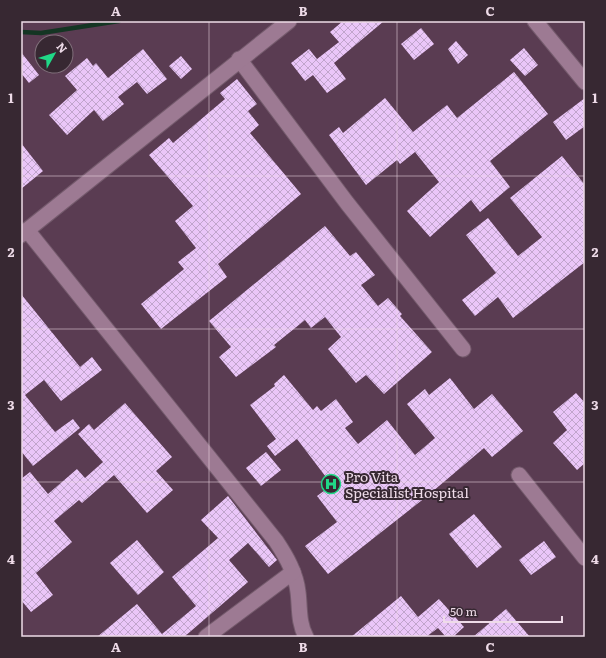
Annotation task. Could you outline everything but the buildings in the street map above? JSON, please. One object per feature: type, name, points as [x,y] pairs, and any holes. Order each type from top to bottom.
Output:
[{"type":"street","points":[[289,21],[24,232],[264,524],[286,555],[293,572],[298,591],[300,620],[306,637]]},
{"type":"street","points":[[535,21],[585,82]]},
{"type":"street","points":[[239,60],[347,203],[463,349]]},
{"type":"street","points":[[519,475],[585,558]]},
{"type":"street","points":[[206,637],[293,572]]},
{"type":"waterway","points":[[21,32],[41,33],[119,21]]},
{"type":"place","name":"Pro Vita Specialist Hospital","points":[[331,484]]}]
